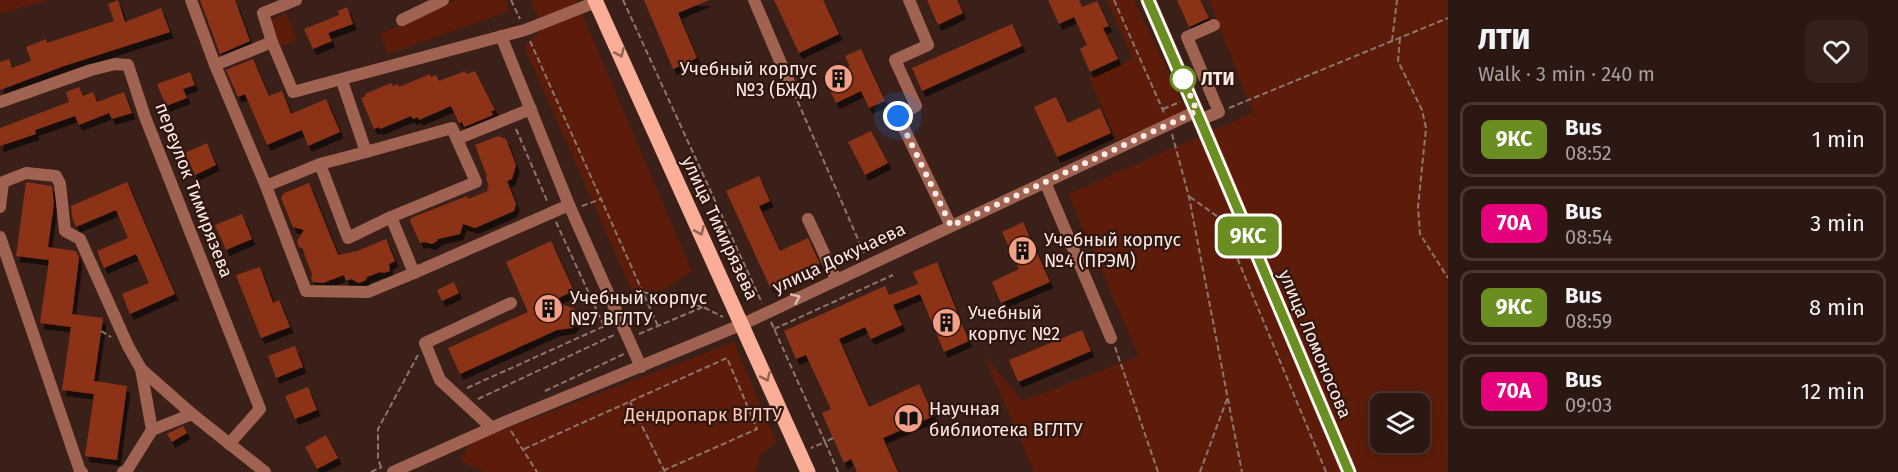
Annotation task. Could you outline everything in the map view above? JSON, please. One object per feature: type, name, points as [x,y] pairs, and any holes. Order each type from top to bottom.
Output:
[{"type":"main road","name":"улица Ломоносова","points":[[1148,0],[1349,472]]},
{"type":"main road","name":"улица Тимирязева","points":[[596,1],[808,472]]},
{"type":"street","points":[[191,0],[306,291],[368,292],[552,213],[570,208]]},
{"type":"street","points":[[296,0],[263,13],[272,42],[293,92],[342,81],[525,30],[596,1]]},
{"type":"street","points":[[402,20],[443,0]]},
{"type":"street","points":[[754,0],[789,82]]},
{"type":"street","points":[[909,0],[928,45],[895,60],[916,106],[898,116],[951,226]]},
{"type":"street","points":[[1214,25],[1187,37],[1219,112]]},
{"type":"street","points":[[501,36],[570,208],[641,367]]},
{"type":"street","points":[[215,65],[272,42]]},
{"type":"street","name":"переулок Тимирязева","points":[[0,102],[92,70],[115,64],[128,65],[145,117],[260,409],[229,444]]},
{"type":"street","points":[[342,81],[366,152]]},
{"type":"street","points":[[457,139],[531,109]]},
{"type":"street","name":"улица Докучаева","points":[[387,470],[743,324],[1169,123],[1219,112]]},
{"type":"street","points":[[266,186],[320,164],[452,128],[476,182],[348,237],[320,164]]},
{"type":"street","points":[[0,207],[3,182],[26,172],[56,176],[60,184],[66,231],[80,239],[128,346],[141,369],[192,414],[265,472]]},
{"type":"street","points":[[1045,182],[1112,338]]},
{"type":"street","points":[[391,217],[414,273]]},
{"type":"street","points":[[808,219],[836,279]]},
{"type":"street","points":[[0,237],[82,472]]},
{"type":"street","points":[[492,428],[440,380],[425,343],[511,303]]},
{"type":"street","points":[[141,369],[152,430]]},
{"type":"street","points":[[123,472],[127,470],[152,430],[192,414]]},
{"type":"path","points":[[511,0],[658,326]]},
{"type":"path","points":[[623,0],[837,472]]},
{"type":"path","points":[[1114,0],[1169,123],[1189,197],[1242,472]]},
{"type":"path","points":[[1392,41],[1397,0]]},
{"type":"path","points":[[1219,112],[1448,18]]},
{"type":"path","points":[[1400,38],[1398,61],[1422,110],[1426,128],[1418,207],[1420,234],[1448,278]]},
{"type":"path","points":[[789,82],[869,264]]},
{"type":"path","points":[[516,129],[604,326]]},
{"type":"path","points":[[1189,197],[1221,219],[1326,472]]},
{"type":"path","points":[[570,208],[601,199]]},
{"type":"path","points":[[774,329],[893,275]]},
{"type":"path","points":[[453,394],[604,326],[624,330],[658,326],[703,307],[643,292]]},
{"type":"path","points":[[467,404],[624,330]]},
{"type":"path","points":[[1112,338],[1158,472]]},
{"type":"path","points":[[387,470],[378,459],[378,429],[425,343]]},
{"type":"path","points":[[524,449],[727,358],[757,429],[660,472]]},
{"type":"path","points":[[1200,472],[1228,398]]},
{"type":"path","points":[[630,401],[664,471]]},
{"type":"path","points":[[505,422],[537,472]]},
{"type":"path","points":[[800,453],[833,438]]},
{"type":"green space","points":[[0,0],[47,0],[0,14]]},
{"type":"green space","points":[[456,0],[505,0],[510,11],[388,54],[380,34]]},
{"type":"green space","points":[[530,0],[576,0],[692,271],[662,291],[631,289],[524,46],[544,28]]},
{"type":"green space","points":[[1107,0],[1134,0],[1186,110],[1117,141],[1089,78],[1133,59]]},
{"type":"green space","points":[[1209,0],[1448,0],[1448,472],[1034,472],[984,356],[1023,401],[1139,356],[1068,194],[1253,113]]},
{"type":"green space","points":[[286,13],[297,40],[281,46],[271,20]]},
{"type":"green space","name":"Дендропарк ВГЛТУ","points":[[734,342],[776,442],[760,455],[756,472],[483,472],[460,460],[472,442]]},
{"type":"building","points":[[118,0],[125,22],[161,8],[170,32],[64,66],[0,90],[0,62],[9,59],[12,68],[31,61],[26,47],[46,39],[47,43],[114,21],[108,4]]},
{"type":"building","points":[[200,0],[235,0],[250,41],[220,54]]},
{"type":"building","points":[[644,0],[709,0],[678,13],[697,58],[673,69]]},
{"type":"building","points":[[774,0],[823,0],[839,34],[799,53]]},
{"type":"building","points":[[927,0],[957,0],[963,13],[938,25]]},
{"type":"building","points":[[1048,0],[1079,0],[1082,7],[1097,1],[1109,26],[1103,28],[1118,59],[1090,72],[1080,49],[1087,45],[1074,17],[1059,24]]},
{"type":"building","points":[[1177,0],[1200,0],[1209,18],[1189,27]]},
{"type":"building","points":[[347,7],[353,24],[328,33],[332,41],[313,49],[304,29],[339,15],[338,11]]},
{"type":"building","points":[[1012,24],[1022,46],[922,91],[912,68]]},
{"type":"building","name":"Учебный корпус №3 (БЖД)","points":[[861,49],[885,101],[869,108],[861,91],[836,103],[824,78],[850,66],[845,56]]},
{"type":"building","points":[[253,59],[269,96],[282,91],[291,114],[326,99],[340,132],[308,146],[302,130],[267,145],[245,94],[238,97],[226,70]]},
{"type":"building","points":[[465,71],[467,74],[475,71],[495,110],[491,111],[493,115],[464,127],[462,122],[459,123],[451,106],[419,120],[418,117],[413,119],[411,116],[380,129],[379,127],[374,129],[361,98],[366,96],[365,94],[391,83],[393,86],[398,84],[399,87],[430,74],[431,77],[436,75],[439,81]]},
{"type":"building","points":[[190,72],[195,85],[183,89],[187,98],[166,106],[157,84]]},
{"type":"building","points":[[79,87],[83,96],[93,92],[97,102],[124,92],[132,113],[112,119],[109,113],[79,125],[75,116],[35,130],[36,134],[0,146],[0,128],[69,102],[66,92]]},
{"type":"building","points":[[1056,97],[1068,123],[1100,108],[1111,133],[1057,157],[1034,107]]},
{"type":"building","points":[[871,131],[888,163],[865,175],[848,142]]},
{"type":"building","points":[[498,136],[506,139],[516,165],[512,179],[507,181],[516,204],[514,211],[475,228],[463,224],[460,234],[438,239],[432,244],[420,243],[410,221],[411,218],[467,196],[468,199],[488,191],[487,176],[475,145]]},
{"type":"building","points":[[207,143],[216,165],[195,175],[185,153]]},
{"type":"building","points":[[759,176],[770,201],[759,206],[780,251],[808,238],[820,264],[770,287],[726,191]]},
{"type":"building","points":[[26,182],[52,186],[54,203],[48,247],[76,251],[79,258],[72,314],[103,318],[94,381],[127,386],[117,460],[85,456],[94,394],[62,390],[71,327],[40,323],[49,260],[16,256]]},
{"type":"building","points":[[127,182],[175,294],[130,314],[122,294],[149,283],[136,254],[104,268],[97,251],[128,238],[116,210],[76,227],[71,206]]},
{"type":"building","points":[[309,183],[338,255],[357,251],[386,239],[395,261],[389,264],[390,271],[367,277],[359,283],[351,279],[346,281],[344,275],[323,283],[313,282],[302,248],[299,247],[297,241],[304,230],[293,227],[281,198],[284,193]]},
{"type":"building","points":[[242,214],[252,239],[226,250],[215,225]]},
{"type":"building","name":"Учебный корпус №4 (ПРЭМ)","points":[[1023,222],[1050,282],[1001,303],[992,282],[1019,269],[1002,232]]},
{"type":"building","name":"Учебный корпус №7 ВГЛТУ","points":[[551,241],[574,291],[552,301],[575,309],[578,320],[572,328],[557,330],[460,374],[448,348],[528,312],[506,262]]},
{"type":"building","points":[[937,262],[969,341],[944,352],[920,294],[893,305],[902,325],[871,339],[865,327],[839,339],[869,407],[919,384],[934,416],[883,438],[898,472],[857,472],[851,459],[844,463],[822,413],[831,409],[806,355],[796,359],[784,331],[885,286],[889,295],[918,284],[913,272]]},
{"type":"building","points":[[260,267],[273,303],[279,300],[290,327],[261,338],[236,275]]},
{"type":"building","points":[[454,282],[459,293],[442,301],[437,290]]},
{"type":"building","points":[[1082,330],[1091,351],[1018,382],[1009,360]]},
{"type":"building","points":[[295,346],[303,367],[276,378],[268,356]]},
{"type":"building","points":[[308,387],[317,410],[295,419],[285,396]]},
{"type":"building","points":[[183,426],[187,433],[172,442],[167,434]]},
{"type":"building","points":[[326,435],[338,458],[317,469],[305,447]]},
{"type":"bus line","name":"9КС","points":[[1148,0],[1349,472]]},
{"type":"place","name":"Учебный корпус №3 (БЖД)","points":[[838,79]]},
{"type":"place","name":"ЛТИ","points":[[1183,79]]},
{"type":"place","name":"Учебный корпус №4 (ПРЭМ)","points":[[1023,250]]},
{"type":"place","name":"Учебный корпус №7 ВГЛТУ","points":[[549,308]]},
{"type":"place","name":"Учебный корпус №2","points":[[947,323]]},
{"type":"place","name":"Научная библиотека ВГЛТУ","points":[[908,419]]},
{"type":"route","points":[[898,116],[951,226],[1197,111],[1183,79]]}]
